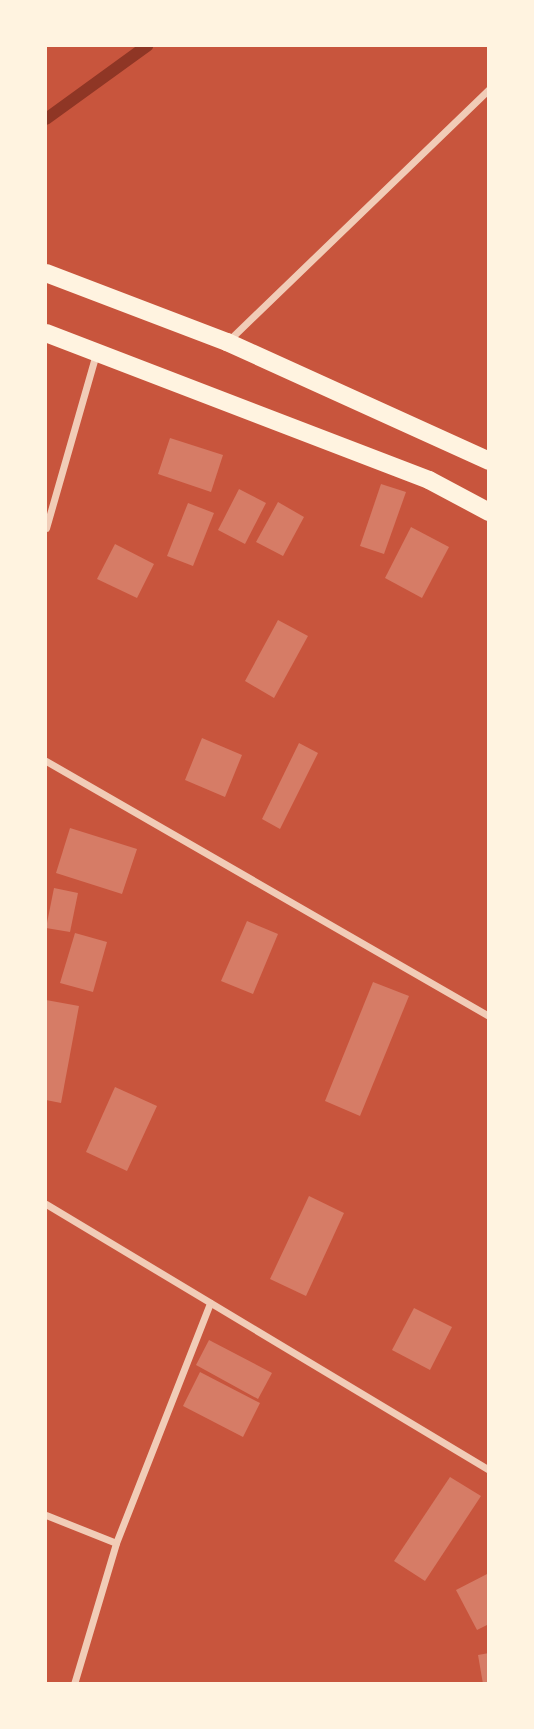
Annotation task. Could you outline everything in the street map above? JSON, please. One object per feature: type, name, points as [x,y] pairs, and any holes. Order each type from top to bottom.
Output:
[{"type":"main road","points":[[46,273],[227,342],[488,461]]},
{"type":"main road","points":[[46,333],[429,480],[488,512]]},
{"type":"street","points":[[227,342],[488,89]]},
{"type":"street","points":[[46,528],[96,352]]},
{"type":"street","points":[[46,761],[488,1016]]},
{"type":"street","points":[[46,1205],[488,1470]]},
{"type":"street","points":[[74,1684],[116,1543],[210,1303]]},
{"type":"street","points":[[46,1514],[116,1543]]},
{"type":"building","points":[[170,438],[223,455],[211,492],[158,474]]},
{"type":"building","points":[[381,484],[406,492],[384,554],[360,546]]},
{"type":"building","points":[[239,489],[266,503],[245,544],[218,530]]},
{"type":"building","points":[[278,502],[304,517],[283,556],[256,542]]},
{"type":"building","points":[[188,503],[214,513],[193,566],[167,556]]},
{"type":"building","points":[[411,527],[449,547],[422,598],[385,578]]},
{"type":"building","points":[[115,544],[154,564],[137,598],[97,579]]},
{"type":"building","points":[[278,620],[308,636],[274,698],[245,681]]},
{"type":"building","points":[[202,738],[242,755],[225,797],[185,780]]},
{"type":"building","points":[[299,743],[318,753],[280,829],[262,819]]},
{"type":"building","points":[[70,828],[137,849],[122,894],[56,873]]},
{"type":"building","points":[[54,888],[78,893],[70,932],[46,928]]},
{"type":"building","points":[[247,921],[278,934],[253,994],[221,981]]},
{"type":"building","points":[[75,933],[107,942],[93,992],[60,983]]},
{"type":"building","points":[[373,982],[409,996],[360,1116],[325,1101]]},
{"type":"building","points":[[46,1000],[79,1006],[61,1103],[46,1100]]},
{"type":"building","points":[[115,1087],[157,1106],[127,1171],[86,1152]]},
{"type":"building","points":[[309,1196],[344,1213],[306,1296],[270,1279]]},
{"type":"building","points":[[414,1308],[452,1327],[430,1370],[392,1350]]},
{"type":"building","points":[[209,1340],[272,1373],[258,1399],[196,1365]]},
{"type":"building","points":[[200,1372],[260,1403],[243,1437],[183,1406]]},
{"type":"building","points":[[450,1477],[481,1496],[425,1581],[394,1561]]},
{"type":"building","points":[[489,1573],[489,1624],[477,1630],[456,1590]]},
{"type":"building","points":[[489,1653],[489,1684],[483,1684],[478,1655]]},
{"type":"waterway","points":[[46,119],[147,46]]}]
